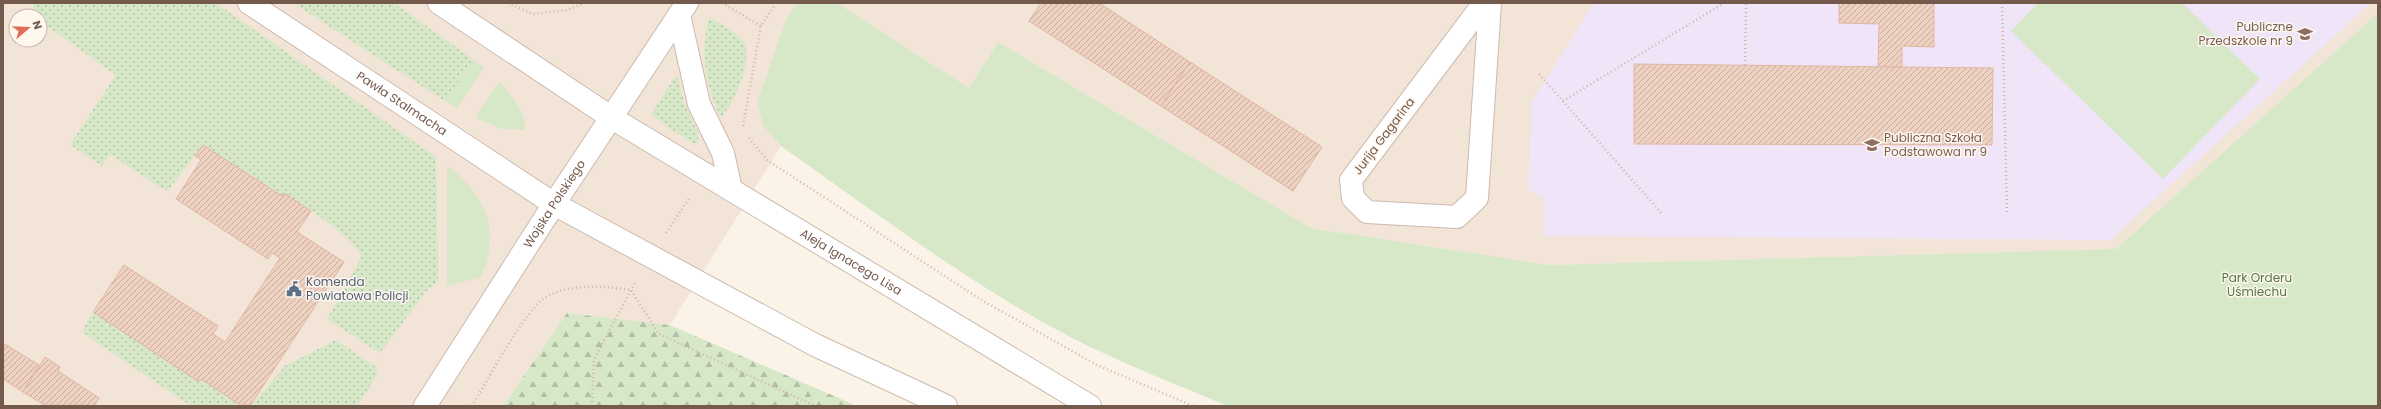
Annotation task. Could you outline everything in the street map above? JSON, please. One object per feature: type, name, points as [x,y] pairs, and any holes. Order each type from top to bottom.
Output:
[{"type":"street","name":"Pawła Stalmacha","points":[[249,3],[554,204]]},
{"type":"street","points":[[439,3],[612,118]]},
{"type":"street","name":"Jurija Gagarina","points":[[1484,3],[1351,180],[1353,198],[1367,212],[1457,217],[1476,198],[1490,3]]},
{"type":"street","name":"Wojska Polskiego","points":[[425,406],[554,204],[683,9]]},
{"type":"street","points":[[683,9],[699,104],[723,153],[731,190]]},
{"type":"street","name":"Aleja Ignacego Lisa","points":[[612,118],[1090,406]]},
{"type":"street","points":[[554,204],[815,345],[946,406]]},
{"type":"path","points":[[508,3],[533,14],[567,10],[585,3]]},
{"type":"path","points":[[722,3],[761,26]]},
{"type":"path","points":[[743,130],[761,26],[776,3]]},
{"type":"path","points":[[1563,102],[1724,3]]},
{"type":"path","points":[[1745,65],[1746,3]]},
{"type":"path","points":[[2002,3],[2007,213]]},
{"type":"path","points":[[1539,74],[1663,216]]},
{"type":"path","points":[[748,136],[767,160],[983,301],[1097,365],[1193,406]]},
{"type":"path","points":[[663,237],[691,196]]},
{"type":"path","points":[[472,406],[529,313],[545,298],[562,290],[583,287],[608,287],[631,290]]},
{"type":"path","points":[[592,406],[594,359],[631,290]]},
{"type":"path","points":[[631,290],[659,334],[815,406]]},
{"type":"shaded area","points":[[3,3],[797,3],[786,20],[764,127],[781,146],[670,325],[567,313],[503,406],[3,406]]},
{"type":"shaded area","points":[[837,3],[2378,3],[2378,13],[2116,249],[1549,265],[1311,228],[998,42],[969,88]]},
{"type":"shaded area","name":"Publiczna Szkoła Podstawowa nr 9","points":[[1594,3],[2371,3],[2110,240],[1543,236],[1544,199],[1528,189],[1532,102]]},
{"type":"green space","points":[[32,3],[216,3],[436,157],[438,281],[426,291],[380,353],[327,319],[362,256],[346,237],[316,214],[284,193],[282,196],[203,145],[168,190],[163,189],[110,154],[102,166],[70,145],[116,75],[48,27],[48,8],[34,8]]},
{"type":"green space","points":[[293,3],[394,3],[474,60],[445,101]]},
{"type":"green space","name":"Park Orderu Uśmiechu","points":[[797,3],[837,3],[969,88],[998,42],[1311,228],[1549,265],[2116,249],[2378,13],[2378,406],[1228,406],[1092,348],[1013,305],[946,262],[781,146],[764,127],[757,103],[786,20]]},
{"type":"green space","points":[[2038,3],[2182,3],[2260,79],[2163,179],[2011,31]]},
{"type":"green space","points":[[709,17],[738,35],[744,43],[746,51],[746,60],[741,82],[731,103],[721,117],[711,93],[706,68],[705,42]]},
{"type":"green space","points":[[474,60],[484,68],[457,108],[445,101]]},
{"type":"green space","points":[[675,77],[678,78],[684,103],[698,132],[698,143],[692,143],[651,115]]},
{"type":"green space","points":[[499,82],[508,91],[521,111],[524,118],[524,130],[503,129],[475,118]]},
{"type":"green space","points":[[447,165],[472,189],[480,202],[486,215],[490,244],[487,260],[481,277],[447,286]]},
{"type":"green space","points":[[93,312],[199,382],[201,379],[242,406],[191,406],[82,332]]},
{"type":"green space","points":[[567,313],[670,325],[857,406],[503,406]]},
{"type":"green space","points":[[336,340],[376,367],[378,374],[357,406],[251,406],[285,366]]},
{"type":"building","points":[[1041,3],[1099,3],[1190,62],[1161,106],[1029,21]]},
{"type":"building","points":[[1839,3],[1934,3],[1934,47],[1902,46],[1902,67],[1878,67],[1879,24],[1839,23]]},
{"type":"building","points":[[1190,62],[1322,147],[1293,191],[1161,106]]},
{"type":"building","points":[[1634,64],[1993,68],[1992,145],[1634,144]]},
{"type":"building","name":"Komenda Powiatowa Policji","points":[[203,145],[282,196],[284,193],[311,211],[297,232],[344,262],[250,406],[242,406],[201,379],[199,382],[93,312],[124,265],[218,326],[213,334],[225,342],[280,258],[272,253],[268,259],[176,199],[201,160],[195,156]]},
{"type":"building","points":[[3,343],[39,365],[23,392],[3,379]]},
{"type":"building","points":[[45,357],[60,367],[58,371],[99,398],[94,406],[46,406],[23,392]]},
{"type":"place","name":"Publiczne Przedszkole nr 9","points":[[2305,34]]},
{"type":"place","name":"Publiczna Szkoła Podstawowa nr 9","points":[[1872,145]]},
{"type":"place","name":"Komenda Powiatowa Policji","points":[[294,289]]}]
